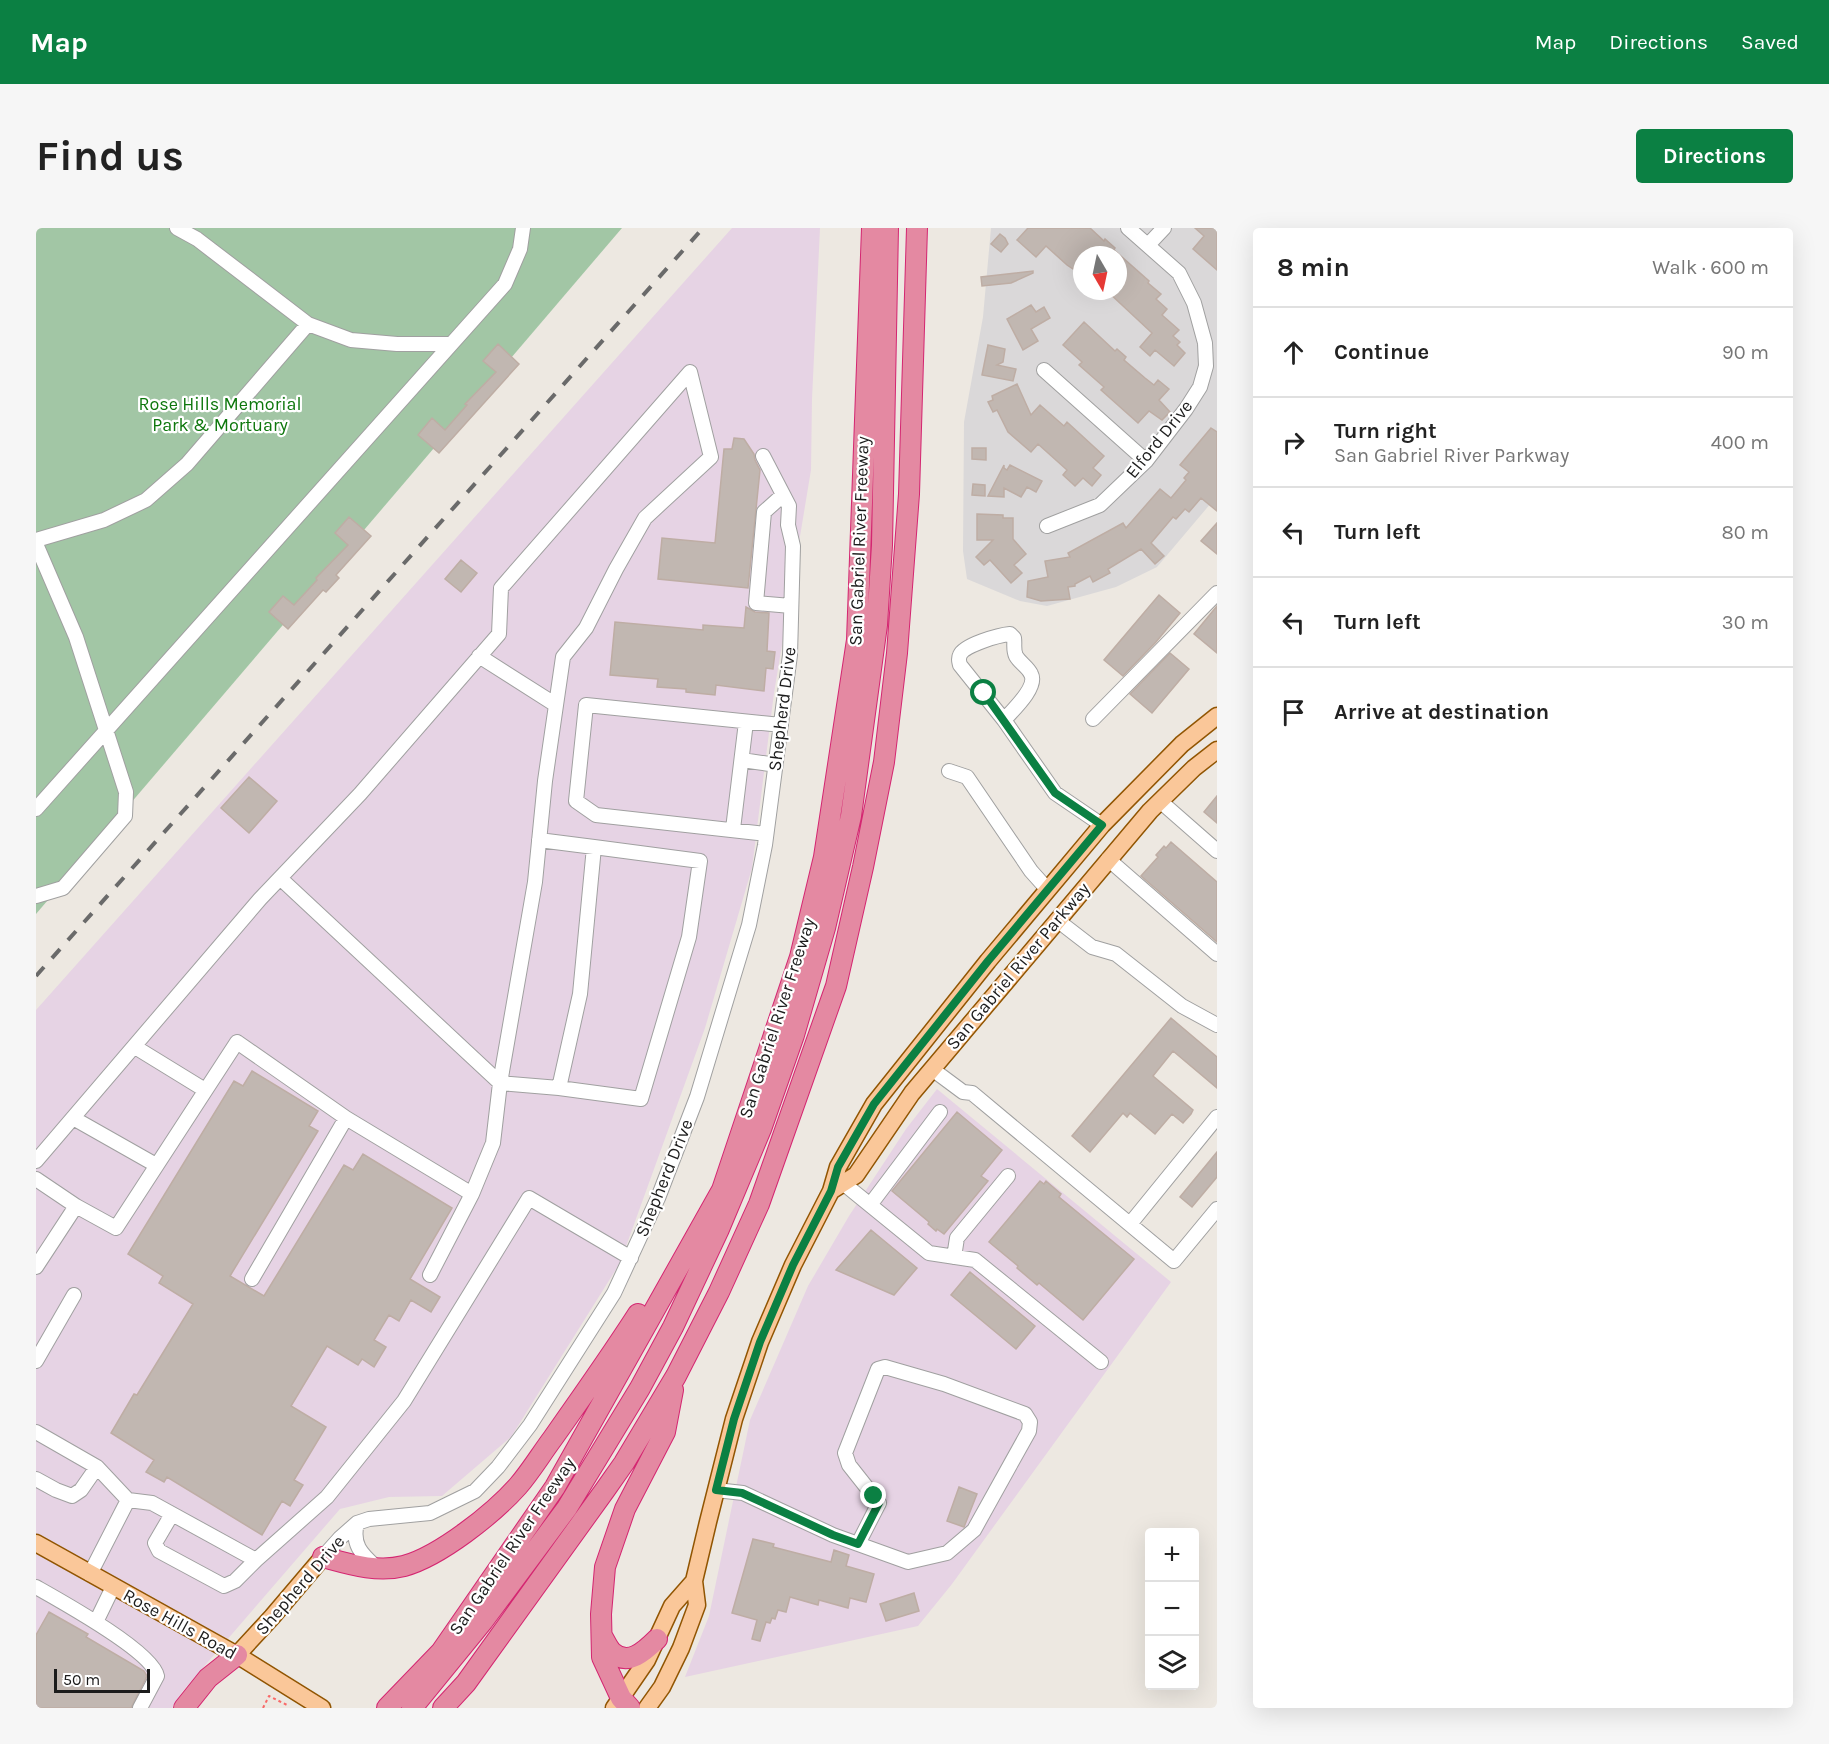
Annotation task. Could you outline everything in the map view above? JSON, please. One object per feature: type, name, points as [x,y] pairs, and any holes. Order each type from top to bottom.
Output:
[{"type":"highway","name":"San Gabriel River Freeway","points":[[387,1708],[441,1652],[555,1487],[722,1190],[801,957],[824,857],[857,640],[872,228]]},
{"type":"highway","points":[[412,1708],[483,1621],[560,1517],[640,1388],[678,1317],[736,1190],[794,1035],[825,928],[851,816],[878,625],[888,228]]},
{"type":"highway","points":[[605,1490],[607,1460],[639,1406],[702,1286],[751,1176],[789,1076],[821,971],[849,855],[872,736],[890,558],[899,228]]},
{"type":"highway","points":[[443,1708],[466,1683],[624,1464],[676,1376],[719,1292],[759,1203],[836,986],[884,762],[897,653],[909,494],[917,228]]},
{"type":"highway","points":[[323,1557],[354,1566],[378,1569],[403,1566],[434,1553],[472,1529],[518,1486],[589,1388],[722,1190]]},
{"type":"highway","points":[[622,1705],[602,1657],[601,1614],[605,1567],[626,1509],[665,1432],[676,1376]]},
{"type":"highway","points":[[602,1636],[613,1653],[634,1658],[657,1640]]},
{"type":"highway","points":[[184,1708],[208,1678],[237,1655]]},
{"type":"main road","name":"San Gabriel River Parkway","points":[[647,1708],[671,1669],[697,1605],[694,1581],[734,1419],[760,1342],[793,1265],[837,1187],[838,1167],[874,1104],[988,961],[1102,825],[1182,744],[1217,716]]},
{"type":"main road","name":"San Gabriel River Parkway","points":[[837,1187],[856,1175],[912,1093],[1108,860],[1160,801],[1194,768],[1217,750]]},
{"type":"main road","name":"Rose Hills Road","points":[[37,1545],[237,1655],[321,1707]]},
{"type":"main road","name":"Shepherd Drive","points":[[237,1655],[323,1557]]},
{"type":"main road","name":"San Gabriel River Parkway","points":[[622,1705],[647,1660],[672,1606],[694,1581]]},
{"type":"street","points":[[177,228],[197,239],[308,324],[351,340],[397,344],[452,344]]},
{"type":"street","points":[[36,809],[505,284],[520,249],[523,228]]},
{"type":"street","name":"Elford Drive","points":[[1047,526],[1100,505],[1146,461],[1200,387],[1206,366],[1205,343],[1194,303],[1179,273],[1128,228]]},
{"type":"street","points":[[1148,245],[1164,228]]},
{"type":"street","points":[[36,896],[63,888],[125,816],[126,792],[75,637],[36,542],[104,520],[146,500],[187,464],[308,324]]},
{"type":"street","points":[[1044,370],[1146,461]]},
{"type":"street","points":[[36,1161],[260,899],[360,794],[499,634],[501,588],[690,372],[711,457],[645,518],[615,570],[586,628],[563,657],[535,882],[500,1083],[493,1143],[472,1194],[430,1275]]},
{"type":"street","name":"Shepherd Drive","points":[[323,1557],[357,1523],[369,1518],[430,1513],[475,1491],[498,1467],[530,1425],[614,1293],[658,1198],[697,1097],[749,925],[776,765],[789,655],[793,546],[788,525],[789,506],[763,456]]},
{"type":"street","points":[[783,495],[764,512],[756,603],[791,606]]},
{"type":"street","points":[[1094,719],[1217,593]]},
{"type":"street","points":[[1004,720],[1033,684],[1030,672],[1016,657],[1014,638],[1010,634],[969,646],[960,653],[960,665],[1004,720],[1055,793],[1102,825]]},
{"type":"street","points":[[479,656],[556,705]]},
{"type":"street","points":[[766,834],[596,815],[576,801],[586,705],[781,725]]},
{"type":"street","points":[[733,829],[746,722]]},
{"type":"street","points":[[742,760],[776,765]]},
{"type":"street","points":[[948,771],[967,777],[1031,871],[1048,890]]},
{"type":"street","points":[[1160,801],[1217,851]]},
{"type":"street","points":[[280,878],[500,1083],[641,1099],[689,937],[700,861],[539,840]]},
{"type":"street","points":[[559,1088],[580,994],[594,847]]},
{"type":"street","points":[[1108,860],[1217,954]]},
{"type":"street","points":[[1057,920],[1092,947],[1116,954],[1182,1006],[1217,1026]]},
{"type":"street","points":[[36,1179],[76,1206],[116,1228],[237,1042],[346,1118],[472,1194]]},
{"type":"street","points":[[135,1047],[205,1090]]},
{"type":"street","points":[[932,1069],[963,1092],[972,1093],[1174,1261],[1217,1209]]},
{"type":"street","points":[[870,1205],[940,1112]]},
{"type":"street","points":[[1130,1224],[1217,1117]]},
{"type":"street","points":[[73,1118],[156,1165]]},
{"type":"street","points":[[252,1279],[346,1118]]},
{"type":"street","points":[[954,1257],[957,1238],[1008,1176]]},
{"type":"street","points":[[837,1187],[870,1205],[928,1253],[975,1260],[1101,1362]]},
{"type":"street","points":[[172,1514],[155,1543],[159,1551],[224,1586],[235,1581],[327,1497],[404,1401],[529,1198],[631,1258]]},
{"type":"street","points":[[36,1268],[76,1206]]},
{"type":"street","points":[[36,1361],[74,1295]]},
{"type":"street","points":[[716,1490],[742,1493],[833,1535],[858,1544],[908,1562],[947,1553],[974,1530],[1029,1431],[1030,1422],[1024,1414],[944,1384],[885,1367],[878,1368],[845,1453],[849,1465],[879,1503],[858,1544]]},
{"type":"street","points":[[36,1432],[98,1467],[128,1500],[152,1503],[256,1560]]},
{"type":"street","points":[[36,1479],[72,1496],[81,1490],[98,1467]]},
{"type":"street","points":[[90,1574],[128,1500]]},
{"type":"street","points":[[357,1523],[355,1531],[360,1553],[378,1569]]},
{"type":"street","points":[[36,1587],[96,1622],[148,1661],[156,1670],[155,1682],[140,1708]]},
{"type":"street","points":[[96,1622],[113,1587]]},
{"type":"path","points":[[263,1708],[269,1696],[294,1708]]},
{"type":"shaded area","points":[[732,228],[820,228],[811,470],[774,693],[752,868],[705,1028],[620,1263],[511,1437],[442,1496],[389,1497],[340,1509],[182,1692],[172,1708],[36,1708],[36,1010]]},
{"type":"shaded area","points":[[991,228],[1217,228],[1217,496],[1157,567],[1116,587],[1047,606],[1020,601],[967,579],[963,551],[964,422],[983,317]]},
{"type":"shaded area","points":[[937,1089],[1171,1282],[952,1584],[918,1626],[685,1677],[709,1616],[750,1420],[808,1286],[849,1216],[906,1129]]},
{"type":"green space","name":"Rose Hills Memorial Park & Mortuary","points":[[36,228],[622,228],[36,914]]},
{"type":"building","points":[[1028,228],[1090,228],[1113,246],[1073,246],[1073,269],[1046,246],[1036,257],[1017,240]]},
{"type":"building","points":[[1195,228],[1217,228],[1217,270],[1193,249],[1204,236]]},
{"type":"building","points":[[1000,234],[1008,244],[1001,252],[991,244]]},
{"type":"building","points":[[1127,262],[1161,294],[1156,299],[1167,309],[1162,315],[1179,330],[1173,336],[1180,342],[1177,345],[1185,353],[1174,366],[1155,350],[1150,356],[1140,347],[1152,333],[1117,300],[1127,300]]},
{"type":"building","points":[[1033,271],[1011,283],[982,286],[981,277]]},
{"type":"building","points":[[1031,305],[1036,312],[1044,307],[1050,318],[1031,329],[1038,341],[1023,350],[1007,319]]},
{"type":"building","points":[[1084,322],[1115,351],[1117,349],[1126,357],[1124,360],[1145,378],[1154,385],[1158,380],[1169,389],[1159,400],[1170,412],[1162,420],[1149,411],[1138,423],[1101,390],[1104,387],[1079,365],[1082,362],[1063,345]]},
{"type":"building","points":[[498,344],[519,364],[439,453],[418,435],[432,418],[445,430],[467,405],[465,404],[496,372],[483,361]]},
{"type":"building","points":[[988,345],[1005,349],[1003,362],[997,365],[1016,369],[1013,381],[982,375]]},
{"type":"building","points":[[1017,384],[1031,415],[1040,405],[1064,426],[1067,422],[1104,456],[1093,468],[1101,475],[1092,486],[1083,478],[1075,486],[1063,475],[1067,470],[1038,444],[1031,452],[1008,432],[997,410],[993,412],[988,402],[993,400],[992,396]]},
{"type":"building","points":[[1211,428],[1217,432],[1217,511],[1201,498],[1189,512],[1185,509],[1176,519],[1173,517],[1151,543],[1164,556],[1155,564],[1141,549],[1108,569],[1110,573],[1093,582],[1090,576],[1075,586],[1068,587],[1070,599],[1041,601],[1027,597],[1028,581],[1048,577],[1045,561],[1070,557],[1068,553],[1123,523],[1126,528],[1160,489],[1171,498],[1186,480],[1184,478],[1189,472],[1180,465]]},
{"type":"building","points":[[734,438],[744,439],[754,454],[760,470],[748,588],[658,579],[662,538],[715,543],[724,449],[732,449]]},
{"type":"building","points":[[972,448],[986,448],[986,460],[972,459]]},
{"type":"building","points":[[1004,465],[1007,470],[1010,465],[1042,481],[1036,492],[1027,487],[1021,497],[1004,488],[1004,497],[988,496]]},
{"type":"building","points":[[973,484],[985,485],[985,496],[972,495]]},
{"type":"building","points":[[977,514],[1003,515],[1003,518],[1013,518],[1013,539],[1026,554],[1014,565],[1022,573],[1011,583],[990,560],[984,565],[976,557],[993,540],[977,540]]},
{"type":"building","points":[[349,517],[371,536],[336,575],[339,578],[326,592],[323,590],[288,629],[269,612],[283,596],[294,605],[348,545],[335,533]]},
{"type":"building","points":[[1217,523],[1217,554],[1201,541]]},
{"type":"building","points":[[461,560],[477,573],[461,592],[445,579]]},
{"type":"building","points":[[1159,595],[1180,613],[1123,676],[1104,660]]},
{"type":"building","points":[[1217,606],[1217,653],[1194,634]]},
{"type":"building","points":[[746,607],[755,612],[769,613],[767,651],[775,652],[773,669],[766,668],[764,691],[716,685],[715,695],[686,692],[686,689],[657,687],[658,679],[610,675],[615,622],[703,630],[703,625],[744,628]]},
{"type":"building","points":[[1170,653],[1189,669],[1152,713],[1130,694]]},
{"type":"building","points":[[249,777],[277,801],[249,833],[221,808]]},
{"type":"building","points":[[1217,796],[1217,823],[1204,812]]},
{"type":"building","points":[[1171,842],[1217,882],[1217,942],[1141,876],[1158,857],[1156,855]]},
{"type":"building","points":[[1171,1018],[1217,1057],[1217,1088],[1173,1051],[1153,1076],[1193,1110],[1191,1114],[1183,1123],[1172,1114],[1155,1134],[1130,1113],[1127,1117],[1123,1113],[1090,1152],[1072,1136]]},
{"type":"building","points":[[252,1071],[318,1111],[309,1126],[318,1131],[230,1276],[264,1296],[344,1165],[353,1170],[363,1154],[452,1208],[410,1279],[440,1297],[431,1312],[411,1300],[399,1321],[389,1315],[374,1340],[386,1347],[374,1367],[362,1359],[358,1365],[327,1346],[291,1406],[326,1427],[294,1480],[303,1485],[290,1506],[282,1501],[262,1535],[167,1477],[164,1482],[146,1472],[154,1460],[111,1433],[193,1304],[159,1283],[163,1276],[128,1254],[234,1081],[243,1086]]},
{"type":"building","points":[[957,1112],[1002,1150],[981,1176],[988,1181],[944,1234],[937,1229],[936,1231],[928,1224],[929,1222],[892,1191]]},
{"type":"building","points":[[1217,1152],[1217,1177],[1192,1207],[1180,1197]]},
{"type":"building","points":[[1040,1181],[1044,1184],[1046,1181],[1061,1194],[1059,1197],[1134,1259],[1083,1320],[1039,1283],[1037,1285],[989,1242]]},
{"type":"building","points":[[871,1230],[917,1268],[894,1295],[836,1270]]},
{"type":"building","points":[[970,1272],[1035,1326],[1016,1349],[951,1295]]},
{"type":"building","points":[[959,1487],[977,1494],[964,1527],[947,1521]]},
{"type":"building","points":[[753,1539],[774,1544],[773,1547],[831,1562],[834,1550],[849,1555],[846,1566],[874,1574],[866,1602],[850,1598],[848,1608],[819,1600],[818,1605],[790,1597],[786,1612],[778,1610],[775,1619],[772,1618],[770,1623],[766,1622],[760,1641],[752,1639],[757,1620],[732,1613]]},
{"type":"building","points":[[914,1593],[919,1611],[886,1621],[880,1604]]},
{"type":"building","points":[[49,1612],[88,1634],[86,1637],[144,1671],[147,1676],[131,1708],[36,1708],[36,1635]]},
{"type":"railway","points":[[36,976],[703,228]]},
{"type":"route","points":[[874,1496],[879,1503],[858,1544],[833,1535],[742,1493],[716,1490],[734,1419],[760,1342],[793,1265],[831,1191],[838,1167],[874,1104],[988,961],[1102,825],[1055,793],[984,693]]}]
